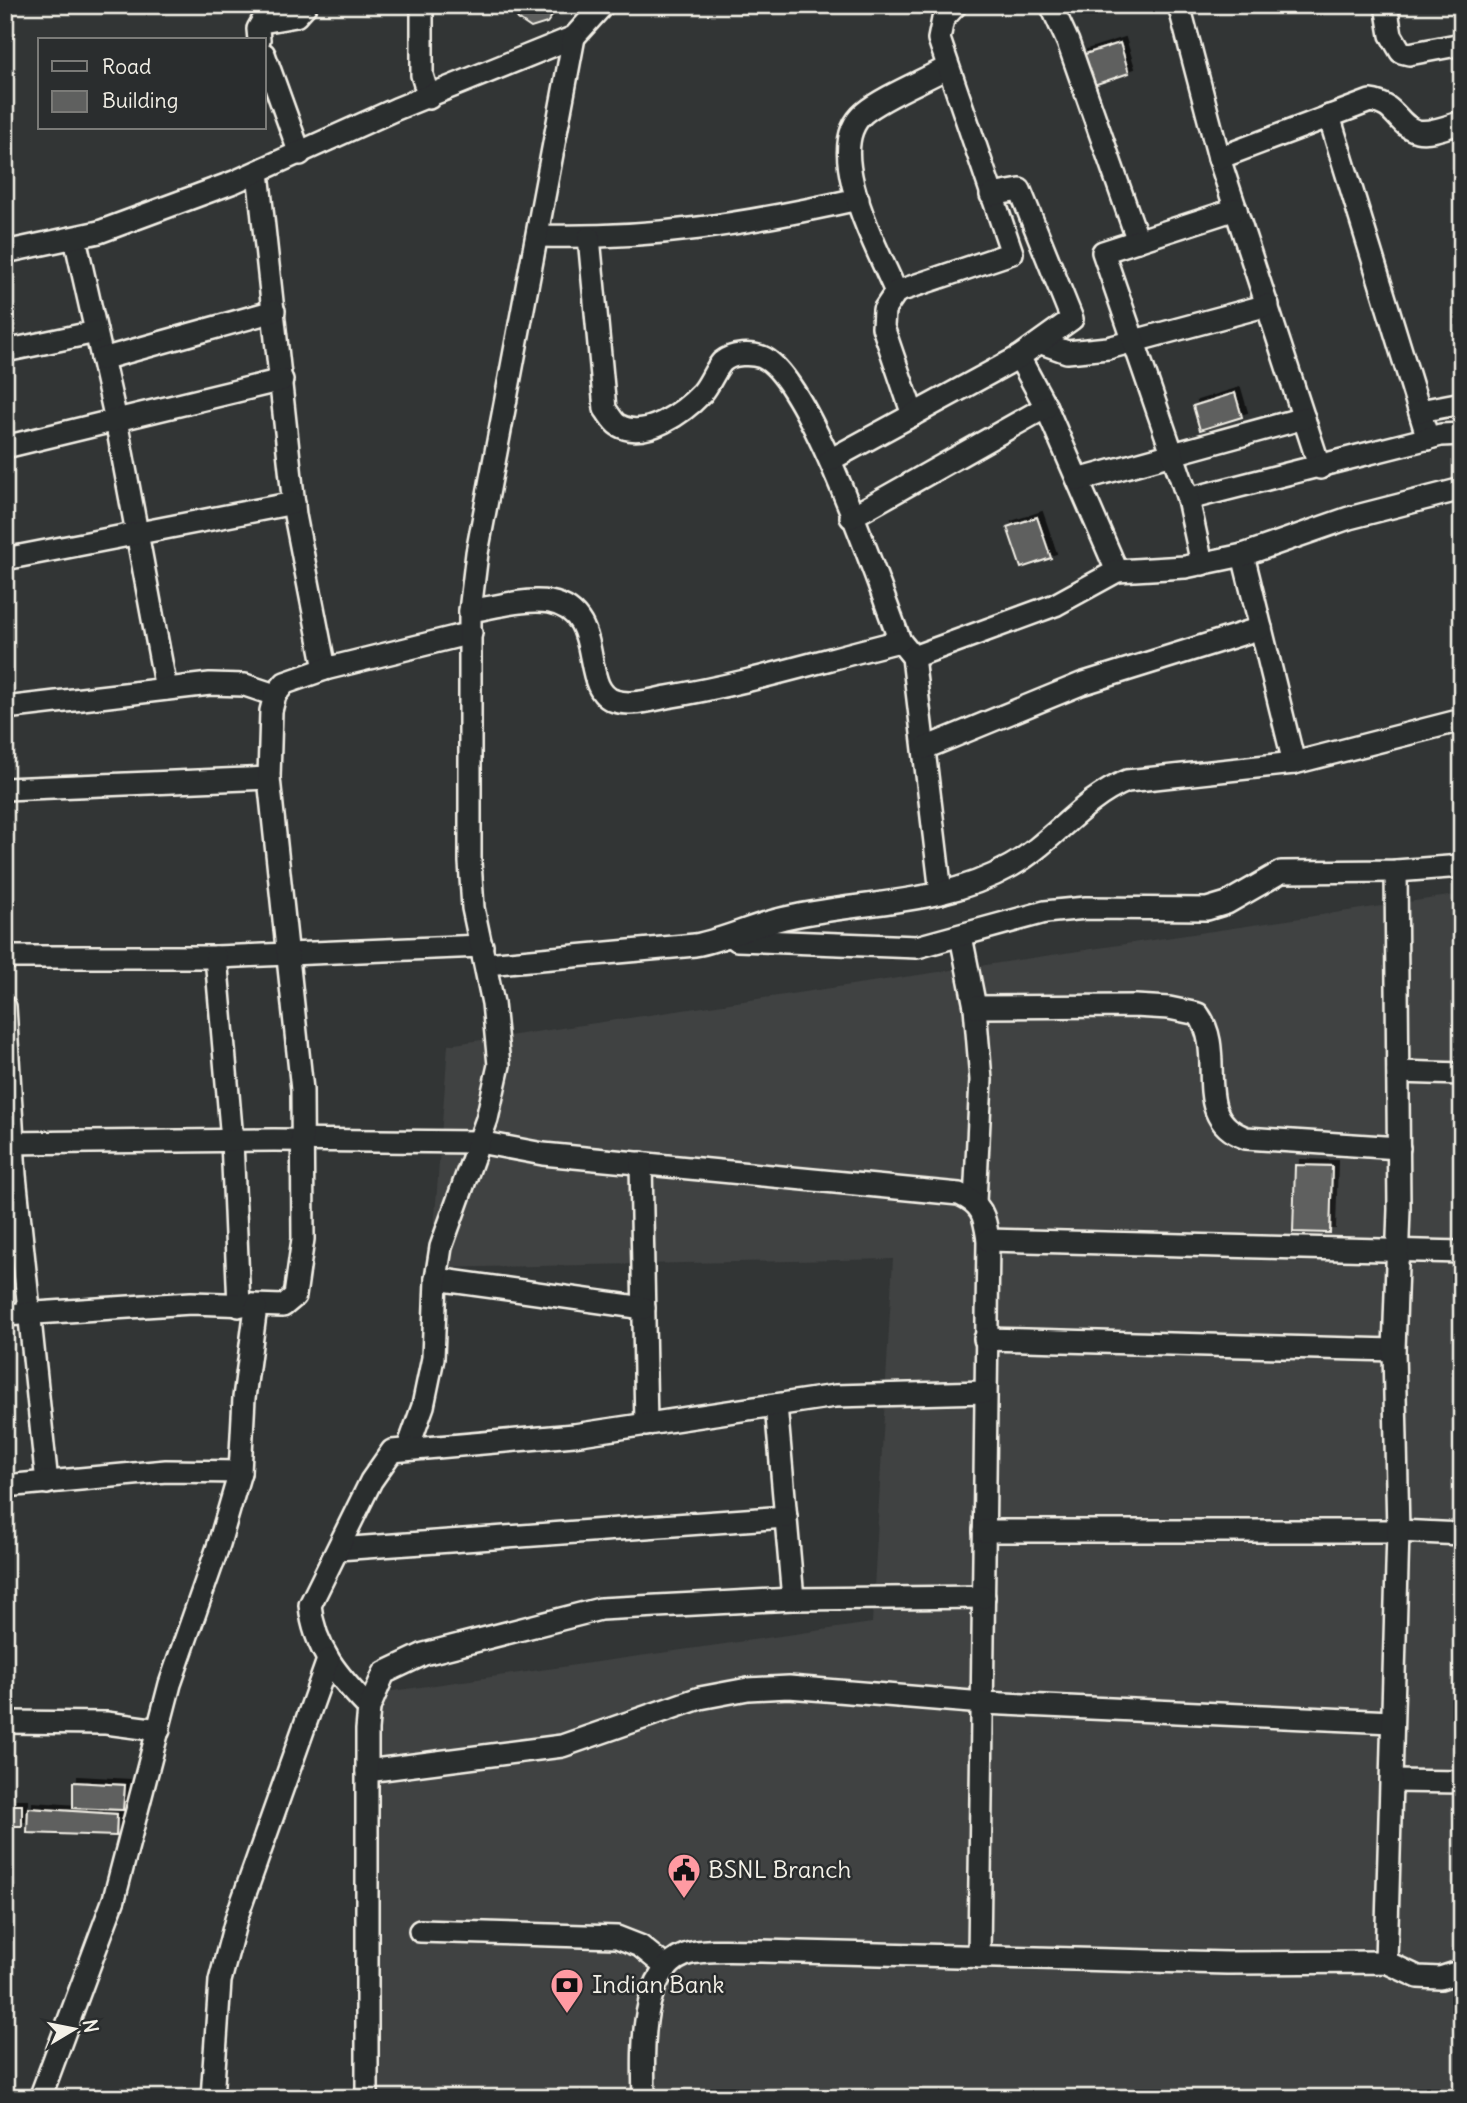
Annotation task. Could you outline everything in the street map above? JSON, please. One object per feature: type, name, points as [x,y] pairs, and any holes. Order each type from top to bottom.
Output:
[{"type":"street","points":[[259,38],[258,29],[262,22],[296,16],[306,5]]},
{"type":"street","points":[[422,5],[422,75],[429,98]]},
{"type":"street","points":[[5,252],[75,238],[153,214],[258,172],[396,109],[429,98],[574,37],[603,5]]},
{"type":"street","points":[[913,415],[883,327],[884,310],[896,292],[1012,253],[948,67],[939,29],[956,5]]},
{"type":"street","points":[[1051,5],[1068,42],[1138,241]]},
{"type":"street","points":[[1179,5],[1219,158],[1320,468]]},
{"type":"street","points":[[1386,5],[1391,35],[1401,52],[1409,54],[1462,44]]},
{"type":"street","points":[[408,1448],[423,1406],[433,1358],[436,1279],[441,1247],[480,1142],[499,1065],[484,955],[473,908],[470,862],[470,611],[477,553],[574,37]]},
{"type":"street","points":[[266,60],[300,154]]},
{"type":"street","points":[[896,292],[858,199],[847,159],[849,137],[864,113],[948,67]]},
{"type":"street","points":[[1219,158],[1370,101],[1383,102],[1416,131],[1460,128]]},
{"type":"street","points":[[1329,116],[1428,439]]},
{"type":"street","points":[[258,172],[294,503],[325,669]]},
{"type":"street","points":[[830,460],[1019,357],[1072,319],[1020,190],[992,195]]},
{"type":"street","points":[[538,236],[652,235],[757,222],[858,199]]},
{"type":"street","points":[[1202,564],[1188,499],[1103,252],[1236,209]]},
{"type":"street","points":[[589,237],[606,409],[616,425],[633,430],[647,428],[679,414],[704,391],[723,361],[740,354],[763,357],[778,369],[805,405],[907,649],[925,748],[941,893]]},
{"type":"street","points":[[75,238],[116,420],[166,689]]},
{"type":"street","points":[[1042,343],[1067,352],[1133,343],[1268,305]]},
{"type":"street","points":[[102,359],[274,312]]},
{"type":"street","points":[[5,351],[96,332]]},
{"type":"street","points":[[1019,357],[1046,407],[1116,571]]},
{"type":"street","points":[[5,447],[282,380]]},
{"type":"street","points":[[1420,411],[1462,403]]},
{"type":"street","points":[[851,517],[1046,407]]},
{"type":"street","points":[[1078,480],[1304,418]]},
{"type":"street","points":[[1188,499],[1428,439],[1462,434]]},
{"type":"street","points":[[470,611],[548,602],[571,610],[584,626],[596,677],[605,696],[616,702],[637,702],[705,691],[907,649],[1055,604],[1116,571],[1202,564],[1243,555],[1349,518],[1462,489]]},
{"type":"street","points":[[5,559],[294,503]]},
{"type":"street","points":[[1243,555],[1294,763]]},
{"type":"street","points":[[925,748],[1081,684],[1261,628]]},
{"type":"street","points":[[5,1315],[191,1303],[282,1307],[290,1303],[298,1287],[303,1238],[302,1090],[269,778],[271,710],[275,695],[285,683],[325,669],[471,633]]},
{"type":"street","points":[[5,708],[230,684],[245,685],[275,695]]},
{"type":"street","points":[[5,957],[484,955],[695,945],[724,939],[776,920],[907,902],[941,893],[1011,866],[1105,792],[1127,781],[1294,763],[1462,720]]},
{"type":"street","points":[[5,789],[269,778]]},
{"type":"street","points":[[724,939],[917,947],[1045,912],[1086,908],[1207,909],[1227,903],[1281,872],[1396,872],[1462,866]]},
{"type":"street","points":[[1386,1962],[1398,1531],[1394,1350],[1399,1148],[1396,872]]},
{"type":"street","points":[[961,936],[975,1007],[981,1080],[975,1202]]},
{"type":"street","points":[[40,2098],[114,1899],[146,1767],[159,1730],[170,1684],[219,1544],[240,1472],[248,1307],[216,957]]},
{"type":"street","points":[[975,1007],[1135,1006],[1169,1008],[1198,1014],[1210,1038],[1212,1093],[1216,1112],[1231,1132],[1246,1138],[1399,1148]]},
{"type":"street","points":[[5,1007],[10,1143],[47,1483]]},
{"type":"street","points":[[1398,1072],[1462,1074]]},
{"type":"street","points":[[10,1143],[232,1140],[480,1142],[543,1154],[959,1194],[975,1202],[985,1217],[988,1240],[979,1957]]},
{"type":"street","points":[[641,1163],[646,1425]]},
{"type":"street","points":[[988,1240],[1462,1252]]},
{"type":"street","points":[[436,1279],[644,1308]]},
{"type":"street","points":[[985,1339],[1394,1350]]},
{"type":"street","points":[[369,1707],[328,1660],[312,1625],[310,1605],[382,1461],[392,1451],[574,1436],[880,1392],[985,1392]]},
{"type":"street","points":[[776,1405],[793,1599]]},
{"type":"street","points":[[5,1486],[166,1471],[240,1472]]},
{"type":"street","points":[[338,1549],[786,1517]]},
{"type":"street","points":[[984,1531],[1398,1531],[1462,1534]]},
{"type":"street","points":[[367,2098],[369,1707],[379,1681],[394,1666],[424,1654],[580,1613],[628,1606],[793,1599],[984,1597]]},
{"type":"street","points":[[212,2098],[219,1981],[237,1916],[328,1660]]},
{"type":"street","points":[[367,1771],[562,1746],[669,1707],[748,1689],[789,1687],[983,1703],[1392,1722]]},
{"type":"street","points":[[5,1722],[106,1723],[159,1730]]},
{"type":"street","points":[[1391,1781],[1462,1782]]},
{"type":"street","points":[[420,1931],[617,1937],[640,1946],[666,1967]]},
{"type":"street","points":[[644,2098],[646,2022],[653,1986],[666,1967],[686,1954],[739,1951],[1227,1963],[1386,1962],[1418,1977],[1440,1978],[1462,1971]]},
{"type":"shaded area","points":[[1462,894],[1462,2098],[367,2098],[364,1695],[872,1623],[893,1259],[431,1268],[448,1045]]},
{"type":"building","points":[[511,5],[557,5],[557,9],[547,23],[531,28],[518,19]]},
{"type":"building","points":[[1120,43],[1129,73],[1091,86],[1082,55]]},
{"type":"building","points":[[1235,393],[1242,417],[1200,430],[1193,406]]},
{"type":"building","points":[[1037,517],[1051,558],[1021,568],[1007,527]]},
{"type":"building","points":[[1295,1165],[1332,1166],[1330,1233],[1293,1232]]},
{"type":"building","points":[[73,1782],[125,1785],[123,1810],[73,1808]]},
{"type":"building","points":[[5,1805],[22,1805],[22,1826],[5,1826]]},
{"type":"building","points":[[28,1808],[117,1814],[116,1836],[27,1833]]},
{"type":"place","name":"BSNL Branch","points":[[684,1900]]},
{"type":"place","name":"Indian Bank","points":[[567,2015]]}]
